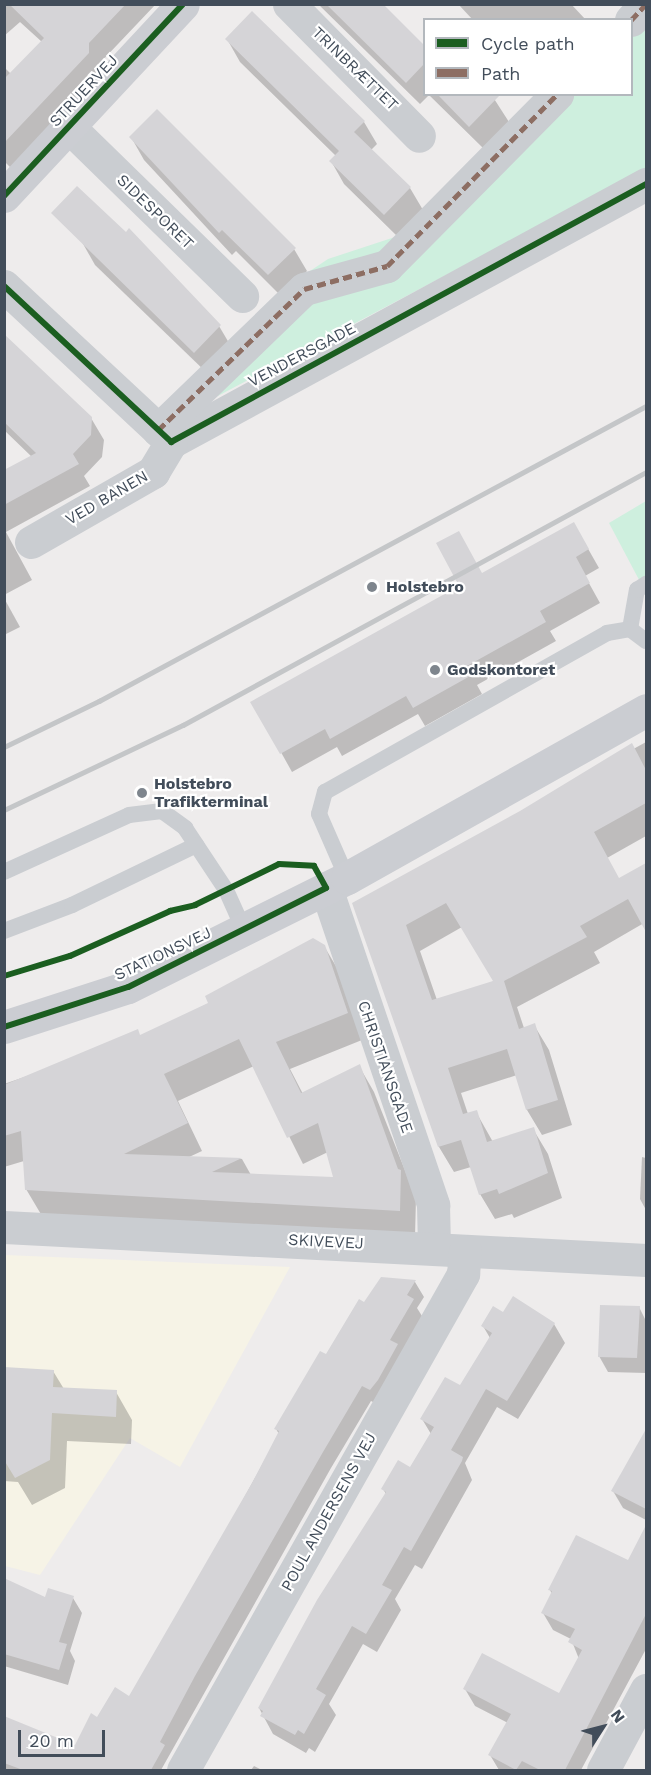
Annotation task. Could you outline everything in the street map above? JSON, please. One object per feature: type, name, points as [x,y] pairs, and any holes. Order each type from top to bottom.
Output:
[{"type":"street","name":"STRUERVEJ","points":[[8,186],[69,127],[183,4]]},
{"type":"street","name":"TRINBRÆTTET","points":[[289,4],[419,136]]},
{"type":"street","points":[[633,19],[646,4]]},
{"type":"street","name":"VED BANEN","points":[[31,542],[153,472],[164,436],[304,289],[387,266],[555,96]]},
{"type":"street","name":"SIDESPORET","points":[[69,127],[242,296]]},
{"type":"street","name":"VENDERSGADE","points":[[164,436],[646,184]]},
{"type":"street","points":[[4,286],[164,436]]},
{"type":"street","name":"STATIONSVEJ","points":[[4,1027],[128,987],[244,930],[337,883],[646,710]]},
{"type":"street","name":"CHRISTIANSGADE","points":[[337,883],[433,1205],[450,1249]]},
{"type":"street","name":"SKIVEVEJ","points":[[4,1227],[646,1260]]},
{"type":"street","name":"POUL ANDERSENS VEJ","points":[[183,1770],[463,1274],[450,1249]]},
{"type":"street","points":[[603,1770],[642,1707]]},
{"type":"lane","points":[[630,629],[637,590],[646,584]]},
{"type":"lane","points":[[337,883],[319,813],[325,792],[607,633],[630,629],[646,641]]},
{"type":"lane","points":[[4,872],[143,810],[171,815],[196,845],[226,890],[244,930]]},
{"type":"lane","points":[[4,931],[72,905],[196,845]]},
{"type":"shaded area","points":[[5,1255],[290,1267],[180,1467],[130,1438],[40,1575],[5,1566]]},
{"type":"green space","points":[[630,5],[646,5],[646,169],[199,406],[301,277],[328,259],[398,236],[538,96],[633,96],[633,18],[616,18]]},
{"type":"green space","points":[[646,501],[646,593],[609,523]]},
{"type":"building","points":[[9,4],[126,4],[89,43],[89,53],[4,143],[4,79],[44,38]]},
{"type":"building","points":[[326,4],[383,4],[423,44],[423,65],[406,83]]},
{"type":"building","points":[[252,11],[365,121],[354,132],[411,187],[384,215],[329,161],[339,151],[225,39]]},
{"type":"building","points":[[439,96],[499,96],[469,127]]},
{"type":"building","points":[[157,109],[296,248],[268,275],[222,230],[219,233],[129,137]]},
{"type":"building","points":[[77,186],[126,232],[129,228],[221,325],[194,353],[51,213]]},
{"type":"building","points":[[4,334],[92,417],[91,435],[73,454],[79,464],[4,505],[4,470],[36,453],[4,422]]},
{"type":"building","points":[[574,522],[589,549],[576,557],[590,583],[540,611],[546,622],[467,666],[472,675],[413,708],[406,696],[330,739],[325,729],[280,754],[250,702],[459,586],[436,543],[459,531],[482,573]]},
{"type":"building","points":[[632,743],[646,770],[646,803],[594,832],[619,878],[646,863],[646,932],[628,899],[580,926],[587,937],[504,981],[519,1029],[535,1023],[558,1100],[526,1110],[507,1049],[448,1068],[463,1114],[477,1110],[487,1142],[534,1127],[548,1173],[499,1194],[497,1189],[479,1195],[461,1140],[438,1147],[352,903],[520,811]],"holes":[[[446,903],[493,981],[432,1000],[406,925]]]},
{"type":"building","points":[[313,938],[325,945],[348,1013],[276,1042],[301,1093],[360,1064],[398,1169],[401,1170],[400,1211],[25,1190],[21,1131],[4,1136],[4,1085],[138,1029],[140,1035],[208,1003],[205,996]],"holes":[[[239,1039],[287,1138],[318,1123],[333,1177],[212,1172],[242,1158],[124,1154],[188,1123],[164,1074]]]},
{"type":"building","points":[[381,1277],[416,1280],[407,1295],[414,1299],[390,1340],[398,1344],[370,1390],[362,1386],[323,1452],[195,1676],[160,1742],[165,1745],[151,1770],[23,1770],[4,1763],[4,1716],[75,1745],[91,1713],[97,1717],[115,1687],[129,1696],[252,1483],[279,1431],[274,1429],[320,1351],[326,1354],[359,1299],[364,1302]]},
{"type":"building","points":[[513,1296],[555,1323],[507,1401],[486,1389],[451,1450],[463,1457],[462,1461],[411,1551],[404,1547],[382,1585],[392,1590],[366,1634],[352,1626],[316,1689],[326,1695],[304,1734],[298,1730],[295,1735],[260,1716],[263,1711],[258,1708],[317,1600],[386,1492],[381,1489],[398,1460],[410,1467],[434,1427],[420,1419],[445,1377],[460,1385],[492,1333],[481,1326],[493,1306],[503,1312]]},
{"type":"building","points":[[600,1305],[640,1306],[637,1358],[598,1357]]},
{"type":"building","points":[[4,1367],[54,1370],[53,1387],[117,1390],[116,1417],[52,1413],[50,1460],[15,1478],[4,1460]]},
{"type":"building","points":[[646,1429],[646,1509],[611,1491]]},
{"type":"building","points":[[646,1525],[646,1614],[565,1770],[540,1770],[522,1761],[516,1770],[488,1755],[511,1714],[463,1689],[482,1653],[559,1693],[582,1650],[568,1642],[575,1629],[541,1613],[552,1591],[548,1590],[576,1535],[628,1560]]},
{"type":"building","points":[[4,1578],[45,1597],[48,1588],[74,1596],[59,1642],[67,1644],[59,1670],[4,1654]]},
{"type":"railway","points":[[4,747],[99,701],[646,406]]},
{"type":"railway","points":[[4,810],[183,725],[646,472]]},
{"type":"marked path","points":[[633,18],[646,4]]},
{"type":"marked path","points":[[158,430],[304,289],[387,266],[555,96]]},
{"type":"cycle path","points":[[4,196],[183,4]]},
{"type":"cycle path","points":[[4,286],[171,442],[646,184]]},
{"type":"cycle path","points":[[4,976],[70,956],[170,911],[195,905],[279,864],[314,866],[326,888],[128,987],[4,1027]]},
{"type":"place","name":"Holstebro","points":[[372,587]]},
{"type":"place","name":"Godskontoret","points":[[435,670]]},
{"type":"place","name":"Holstebro Trafikterminal","points":[[142,793]]}]
